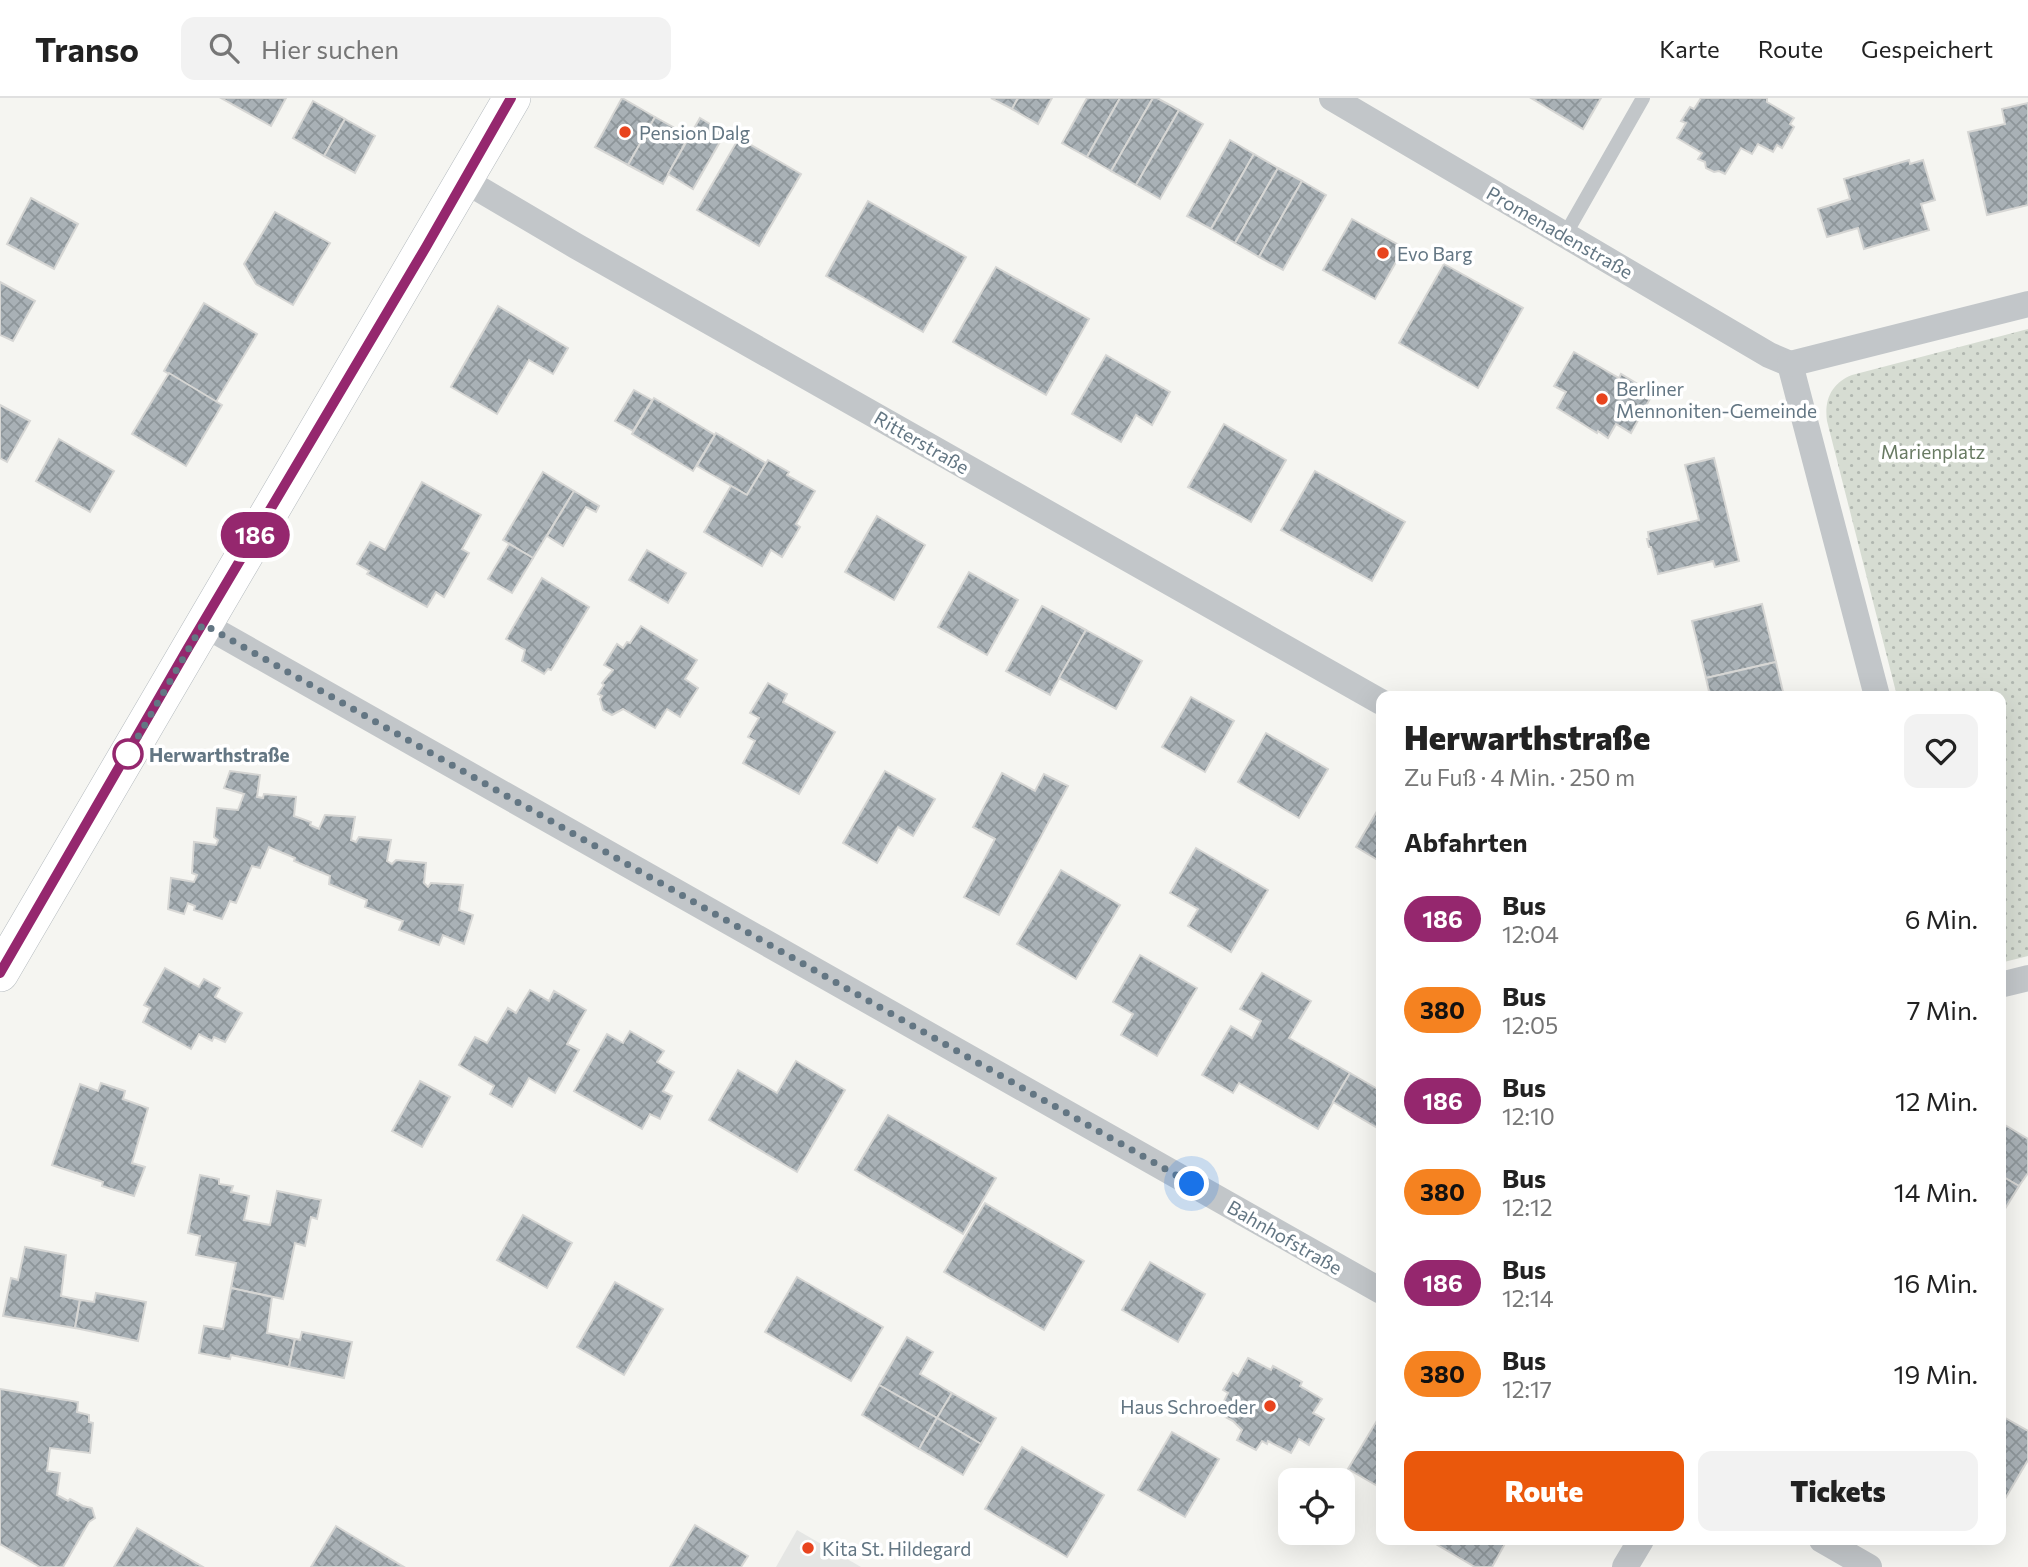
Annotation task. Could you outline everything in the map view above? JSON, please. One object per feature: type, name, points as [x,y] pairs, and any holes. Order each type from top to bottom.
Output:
[{"type":"street","name":"Promenadenstraße","points":[[1332,98],[1769,355],[1790,364]]},
{"type":"street","points":[[0,973],[464,180],[508,99]]},
{"type":"street","name":"Ritterstraße","points":[[464,180],[1376,699]]},
{"type":"street","points":[[1876,691],[1790,364],[2028,304]]},
{"type":"street","name":"Bahnhofstraße","points":[[203,624],[1376,1288]]},
{"type":"street","points":[[2006,984],[2028,978]]},
{"type":"street","points":[[1625,1567],[1638,1545]]},
{"type":"street","points":[[1831,1545],[1869,1567]]},
{"type":"lane","points":[[1565,235],[1643,98]]},
{"type":"shaded area","name":"Kita St. Hildegard","points":[[797,1530],[861,1567],[776,1567]]},
{"type":"green space","name":"Marienplatz","points":[[2028,329],[2028,956],[2006,962],[2006,691],[1896,691],[1827,421],[1828,399],[1831,393],[1839,382],[1852,375]]},
{"type":"building","points":[[221,98],[286,98],[271,126]]},
{"type":"building","name":"Pension Dalg","points":[[622,98],[655,117],[628,165],[595,147]]},
{"type":"building","points":[[991,98],[1018,98],[1012,109]]},
{"type":"building","points":[[1018,98],[1052,98],[1038,124],[1012,109]]},
{"type":"building","points":[[1087,98],[1120,98],[1087,157],[1062,143]]},
{"type":"building","points":[[1120,98],[1153,98],[1111,171],[1087,157]]},
{"type":"building","points":[[1153,98],[1179,110],[1136,185],[1111,171]]},
{"type":"building","points":[[1531,98],[1601,98],[1583,129]]},
{"type":"building","points":[[1701,98],[1767,98],[1767,102],[1794,118],[1790,124],[1794,127],[1782,148],[1777,145],[1773,152],[1758,144],[1752,154],[1741,148],[1725,174],[1714,172],[1698,159],[1702,153],[1677,138],[1686,123],[1681,121],[1690,107],[1694,109]]},
{"type":"building","points":[[313,101],[345,119],[324,156],[293,138]]},
{"type":"building","points":[[2028,103],[2028,205],[1987,215],[1968,132],[2005,124],[2002,109]]},
{"type":"building","points":[[1179,110],[1203,124],[1160,199],[1136,185]]},
{"type":"building","points":[[655,117],[689,136],[663,184],[628,165]]},
{"type":"building","points":[[700,118],[725,133],[693,189],[668,174]]},
{"type":"building","points":[[345,119],[375,136],[355,173],[324,156]]},
{"type":"building","points":[[739,138],[801,174],[759,246],[697,210]]},
{"type":"building","points":[[1230,140],[1254,154],[1211,229],[1187,216]]},
{"type":"building","points":[[1254,154],[1278,168],[1235,243],[1211,229]]},
{"type":"building","points":[[1909,160],[1910,164],[1923,160],[1935,200],[1921,204],[1929,230],[1864,249],[1858,228],[1827,237],[1818,209],[1850,199],[1844,179]]},
{"type":"building","points":[[1278,168],[1302,181],[1259,257],[1235,243]]},
{"type":"building","points":[[1302,181],[1326,195],[1283,270],[1259,257]]},
{"type":"building","points":[[31,198],[78,224],[54,269],[7,244]]},
{"type":"building","points":[[868,201],[966,257],[923,332],[826,276]]},
{"type":"building","points":[[275,212],[330,243],[293,305],[256,284],[244,264]]},
{"type":"building","points":[[1352,219],[1404,248],[1375,299],[1323,270]]},
{"type":"building","points":[[1444,264],[1523,308],[1478,388],[1399,343]]},
{"type":"building","points":[[996,267],[1089,319],[1046,395],[953,342]]},
{"type":"building","points":[[0,282],[35,301],[13,341],[0,335]]},
{"type":"building","points":[[204,303],[257,334],[216,402],[164,371]]},
{"type":"building","points":[[498,306],[568,348],[553,374],[529,360],[497,414],[451,387]]},
{"type":"building","points":[[1574,352],[1619,378],[1621,374],[1636,383],[1633,387],[1651,397],[1631,433],[1616,424],[1608,438],[1557,408],[1566,392],[1554,386]]},
{"type":"building","points":[[1106,355],[1170,392],[1152,425],[1136,415],[1121,442],[1072,414]]},
{"type":"building","points":[[169,373],[222,405],[186,466],[132,434]]},
{"type":"building","points":[[634,390],[652,400],[633,431],[615,421]]},
{"type":"building","points":[[654,398],[715,435],[693,471],[632,434]]},
{"type":"building","points":[[0,405],[30,421],[7,462],[0,458]]},
{"type":"building","points":[[1224,424],[1286,460],[1251,522],[1188,487]]},
{"type":"building","points":[[716,433],[766,463],[747,495],[697,466]]},
{"type":"building","points":[[59,439],[114,471],[90,512],[36,481]]},
{"type":"building","points":[[1714,458],[1739,561],[1715,567],[1713,561],[1658,574],[1647,539],[1648,532],[1699,520],[1685,465]]},
{"type":"building","points":[[768,460],[815,491],[796,524],[800,527],[782,557],[771,550],[762,566],[704,532],[731,486],[747,495]]},
{"type":"building","points":[[1315,471],[1405,522],[1372,581],[1281,530]]},
{"type":"building","points":[[543,472],[574,491],[533,558],[503,540]]},
{"type":"building","points":[[422,482],[481,515],[462,549],[469,553],[444,597],[436,592],[427,607],[367,574],[369,571],[357,564],[370,542],[385,550]]},
{"type":"building","points":[[574,491],[599,506],[596,512],[586,507],[563,546],[547,536]]},
{"type":"building","points":[[877,516],[925,545],[894,600],[845,572]]},
{"type":"building","points":[[509,544],[533,558],[512,593],[488,579]]},
{"type":"building","points":[[647,550],[686,573],[668,603],[629,580]]},
{"type":"building","points":[[969,572],[1018,600],[987,655],[938,627]]},
{"type":"building","points":[[542,578],[589,607],[551,670],[548,669],[544,674],[522,661],[525,650],[506,639]]},
{"type":"building","points":[[1762,604],[1776,662],[1706,678],[1692,621]]},
{"type":"building","points":[[1042,606],[1086,630],[1050,695],[1006,671]]},
{"type":"building","points":[[641,626],[697,660],[685,679],[698,688],[680,717],[667,709],[655,728],[623,709],[612,715],[603,710],[600,699],[602,696],[598,694],[604,685],[602,683],[613,670],[604,665],[617,644],[623,648],[627,642],[630,643]]},
{"type":"building","points":[[1086,630],[1142,661],[1116,709],[1059,678]]},
{"type":"building","points":[[1776,662],[1783,691],[1709,691],[1706,678]]},
{"type":"building","points":[[768,683],[787,694],[783,702],[835,732],[799,794],[743,763],[755,741],[748,737],[759,718],[750,713]]},
{"type":"building","points":[[1191,697],[1234,721],[1205,772],[1162,747]]},
{"type":"building","points":[[1266,733],[1328,769],[1299,818],[1238,782]]},
{"type":"building","points":[[230,771],[260,775],[257,797],[263,798],[264,794],[296,797],[294,816],[311,822],[310,825],[319,829],[325,815],[355,817],[351,840],[356,842],[359,837],[391,840],[387,861],[392,864],[396,860],[426,863],[424,883],[428,887],[431,883],[463,885],[459,910],[473,915],[464,944],[443,935],[439,945],[399,930],[403,921],[365,907],[367,900],[329,884],[330,876],[269,847],[260,868],[252,866],[236,903],[230,901],[222,919],[194,910],[195,906],[188,903],[184,914],[168,909],[171,878],[194,882],[197,875],[192,873],[194,842],[216,845],[218,840],[214,837],[217,808],[238,810],[244,794],[224,788]]},
{"type":"building","points":[[885,771],[935,799],[913,836],[898,827],[877,863],[843,843]]},
{"type":"building","points":[[1002,773],[1035,791],[1044,774],[1068,786],[999,915],[964,897],[995,839],[973,827]]},
{"type":"building","points":[[1376,813],[1376,859],[1356,847]]},
{"type":"building","points":[[1196,848],[1268,890],[1231,952],[1188,926],[1198,909],[1170,893]]},
{"type":"building","points":[[1061,870],[1120,905],[1076,979],[1017,944]]},
{"type":"building","points":[[1140,955],[1197,988],[1157,1056],[1121,1035],[1133,1014],[1113,1002]]},
{"type":"building","points":[[165,968],[199,987],[204,979],[220,988],[215,997],[242,1013],[225,1042],[214,1037],[212,1041],[199,1034],[191,1049],[143,1022],[150,1008],[144,1005]]},
{"type":"building","points":[[1262,973],[1311,1001],[1289,1038],[1350,1073],[1318,1129],[1239,1083],[1233,1093],[1202,1075],[1231,1026],[1252,1038],[1261,1021],[1240,1009]]},
{"type":"building","points":[[530,990],[549,1001],[554,991],[586,1010],[567,1044],[579,1050],[555,1093],[529,1078],[512,1107],[490,1094],[494,1086],[459,1065],[475,1037],[487,1043],[508,1008],[516,1013]]},
{"type":"building","points":[[630,1031],[664,1051],[657,1062],[674,1072],[663,1091],[672,1096],[660,1119],[650,1114],[642,1129],[574,1091],[607,1034],[623,1043]]},
{"type":"building","points":[[796,1061],[845,1090],[797,1172],[709,1120],[738,1070],[777,1093]]},
{"type":"building","points":[[1350,1073],[1376,1088],[1376,1127],[1333,1102]]},
{"type":"building","points":[[420,1081],[450,1097],[422,1147],[392,1131]]},
{"type":"building","points":[[101,1083],[125,1091],[123,1099],[148,1108],[132,1163],[145,1167],[134,1196],[102,1186],[103,1182],[52,1165],[80,1084],[98,1091]]},
{"type":"building","points":[[888,1115],[996,1178],[963,1234],[855,1170]]},
{"type":"building","points":[[2006,1126],[2028,1139],[2028,1173],[2019,1186],[2006,1178]]},
{"type":"building","points":[[200,1175],[219,1179],[219,1184],[233,1186],[231,1192],[249,1196],[244,1220],[270,1225],[277,1191],[321,1200],[317,1219],[311,1217],[305,1246],[295,1243],[283,1299],[231,1288],[236,1263],[196,1255],[200,1236],[188,1233]]},
{"type":"building","points":[[2006,1178],[2019,1186],[2006,1207]]},
{"type":"building","points":[[985,1203],[1084,1261],[1044,1330],[944,1272]]},
{"type":"building","points":[[523,1215],[572,1243],[547,1288],[497,1260]]},
{"type":"building","points":[[25,1247],[66,1255],[61,1296],[80,1300],[75,1328],[3,1316],[11,1278],[18,1280]]},
{"type":"building","points":[[1150,1262],[1205,1294],[1178,1342],[1122,1310]]},
{"type":"building","points":[[797,1277],[883,1327],[851,1381],[765,1332]]},
{"type":"building","points":[[615,1282],[663,1309],[624,1375],[577,1347]]},
{"type":"building","points":[[231,1288],[272,1297],[267,1333],[295,1339],[289,1367],[231,1355],[230,1359],[199,1353],[204,1326],[223,1329]]},
{"type":"building","points":[[96,1293],[146,1302],[138,1341],[75,1328],[80,1300],[94,1302]]},
{"type":"building","points":[[302,1332],[352,1342],[344,1378],[289,1367],[295,1339],[300,1340]]},
{"type":"building","points":[[907,1337],[933,1352],[920,1374],[952,1393],[937,1418],[879,1385]]},
{"type":"building","name":"Haus Schroeder","points":[[1248,1358],[1271,1370],[1273,1366],[1302,1382],[1300,1386],[1322,1399],[1313,1413],[1324,1419],[1309,1445],[1299,1439],[1291,1453],[1268,1441],[1267,1444],[1262,1441],[1256,1450],[1237,1440],[1242,1430],[1233,1421],[1218,1413],[1228,1393],[1223,1390],[1233,1373],[1238,1376]]},
{"type":"building","points":[[879,1385],[937,1418],[919,1449],[862,1415]]},
{"type":"building","points":[[0,1389],[78,1402],[77,1412],[89,1415],[89,1422],[93,1423],[90,1453],[50,1448],[47,1471],[60,1473],[57,1495],[92,1508],[95,1518],[89,1522],[63,1567],[40,1567],[0,1544]]},
{"type":"building","points":[[952,1393],[996,1418],[981,1444],[937,1418]]},
{"type":"building","points":[[937,1418],[981,1444],[963,1475],[919,1449]]},
{"type":"building","points":[[2006,1418],[2028,1431],[2028,1460],[2006,1497]]},
{"type":"building","points":[[1376,1422],[1376,1485],[1355,1473],[1355,1468],[1349,1468]]},
{"type":"building","points":[[1172,1432],[1219,1459],[1185,1517],[1138,1490]]},
{"type":"building","points":[[1022,1447],[1104,1495],[1067,1557],[985,1509]]},
{"type":"building","points":[[695,1525],[748,1556],[741,1567],[670,1567]]},
{"type":"building","points":[[336,1526],[404,1567],[311,1567]]},
{"type":"building","points":[[137,1528],[203,1567],[114,1567]]},
{"type":"building","points":[[1438,1545],[1504,1545],[1492,1567],[1475,1567]]},
{"type":"bus line","name":"186","points":[[0,973],[511,98]]},
{"type":"place","name":"Pension Dalg","points":[[625,132]]},
{"type":"place","name":"Evo Barg","points":[[1383,253]]},
{"type":"place","name":"Berliner Mennoniten-Gemeinde","points":[[1602,399]]},
{"type":"place","name":"Herwarthstraße","points":[[128,754]]},
{"type":"place","name":"Haus Schroeder","points":[[1270,1406]]},
{"type":"place","name":"Kita St. Hildegard","points":[[808,1548]]},
{"type":"route","points":[[128,754],[127,756],[203,624],[1192,1184]]}]
